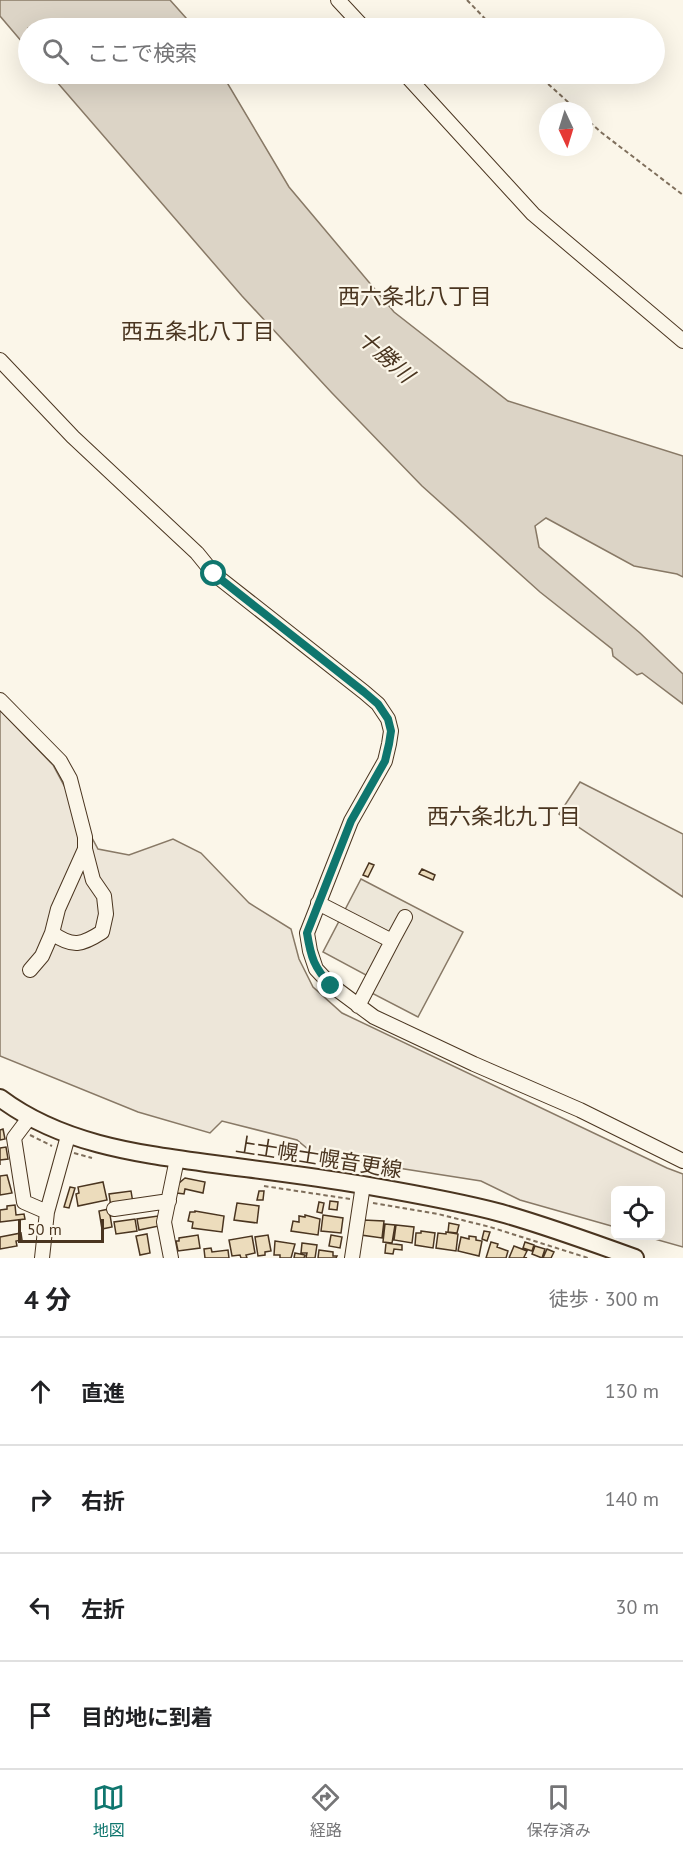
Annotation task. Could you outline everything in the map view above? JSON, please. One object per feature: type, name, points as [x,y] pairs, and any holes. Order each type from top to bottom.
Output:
[{"type":"main road","name":"上士幌士幌音更線","points":[[0,1098],[25,1124],[66,1143],[100,1145],[361,1192],[500,1213],[553,1228],[635,1258]]},
{"type":"street","points":[[338,0],[355,18]]},
{"type":"street","points":[[414,84],[533,214],[683,341]]},
{"type":"street","points":[[4,364],[72,437],[197,553],[214,574],[364,692],[378,704],[388,719],[391,731],[385,761],[351,821],[307,933],[316,969],[331,986],[374,1017],[580,1110],[683,1161]]},
{"type":"street","points":[[0,700],[60,761],[70,779],[86,837],[85,849],[93,880],[104,897],[106,914],[102,932],[89,941],[74,944],[52,933]]},
{"type":"street","points":[[30,970],[42,956],[52,933],[58,909],[85,849]]},
{"type":"street","points":[[318,903],[392,941]]},
{"type":"street","points":[[358,1006],[405,917]]},
{"type":"street","points":[[25,1124],[14,1138],[24,1202],[47,1212]]},
{"type":"street","points":[[42,1258],[47,1212],[66,1143]]},
{"type":"street","points":[[171,1258],[164,1222],[177,1159]]},
{"type":"street","points":[[352,1258],[361,1192]]},
{"type":"street","points":[[114,1209],[169,1201]]},
{"type":"path","points":[[466,0],[484,18]]},
{"type":"path","points":[[548,84],[568,102]]},
{"type":"path","points":[[593,125],[683,195]]},
{"type":"path","points":[[25,1124],[94,1158]]},
{"type":"path","points":[[255,1184],[361,1192],[490,1227],[588,1258]]},
{"type":"shaded area","points":[[0,710],[53,765],[98,849],[129,855],[173,839],[201,853],[249,903],[291,929],[299,959],[313,987],[342,1013],[683,1174],[683,1247],[658,1240],[665,1240],[665,1186],[611,1186],[611,1226],[520,1200],[481,1181],[315,1155],[297,1140],[222,1121],[210,1133],[138,1112],[0,1056]]},
{"type":"shaded area","points":[[580,782],[683,834],[683,897],[559,814]]},
{"type":"shaded area","points":[[361,879],[463,932],[418,1017],[362,988],[368,976],[323,952]]},
{"type":"water","points":[[0,0],[170,0],[186,18],[18,18],[18,37],[0,16]]},
{"type":"water","name":"十勝川","points":[[59,84],[228,84],[289,187],[394,312],[508,401],[683,456],[683,577],[634,566],[546,518],[535,526],[539,547],[640,633],[683,674],[683,704],[642,673],[637,675],[613,656],[612,649],[540,592],[422,486],[242,296]]},
{"type":"building","points":[[369,863],[374,865],[368,877],[363,875]]},
{"type":"building","points":[[422,869],[435,875],[433,880],[419,874]]},
{"type":"building","points":[[3,1129],[5,1139],[0,1140],[0,1130]]},
{"type":"building","points":[[6,1147],[8,1159],[0,1160],[0,1148]]},
{"type":"building","points":[[7,1175],[12,1193],[0,1195],[0,1176]]},
{"type":"building","points":[[185,1178],[205,1182],[203,1193],[185,1189],[184,1194],[177,1193],[178,1184]]},
{"type":"building","points":[[103,1182],[107,1200],[78,1206],[76,1194],[79,1193],[78,1187]]},
{"type":"building","points":[[70,1187],[75,1188],[69,1208],[64,1207]]},
{"type":"building","points":[[131,1191],[133,1203],[111,1207],[109,1194]]},
{"type":"building","points":[[259,1191],[264,1191],[263,1200],[257,1200]]},
{"type":"building","points":[[330,1201],[338,1202],[337,1210],[329,1209]]},
{"type":"building","points":[[319,1202],[324,1203],[322,1213],[317,1212]]},
{"type":"building","points":[[237,1203],[259,1206],[257,1223],[234,1220]]},
{"type":"building","points":[[15,1205],[16,1215],[24,1214],[25,1219],[0,1222],[0,1210]]},
{"type":"building","points":[[109,1209],[112,1227],[102,1229],[99,1211]]},
{"type":"building","points":[[190,1212],[224,1216],[222,1232],[192,1228],[193,1222],[188,1221]]},
{"type":"building","points":[[305,1215],[320,1219],[318,1235],[291,1231],[293,1221],[299,1222],[299,1216],[305,1217]]},
{"type":"building","points":[[323,1215],[343,1218],[341,1233],[321,1231]]},
{"type":"building","points":[[158,1216],[159,1226],[139,1230],[137,1219]]},
{"type":"building","points":[[135,1219],[137,1231],[116,1234],[114,1222]]},
{"type":"building","points":[[363,1220],[384,1221],[382,1238],[361,1235]]},
{"type":"building","points":[[449,1223],[459,1225],[457,1233],[448,1232]]},
{"type":"building","points":[[385,1224],[395,1225],[392,1243],[383,1242]]},
{"type":"building","points":[[396,1225],[414,1227],[412,1243],[394,1240]]},
{"type":"building","points":[[421,1231],[435,1233],[433,1248],[415,1245],[416,1233],[421,1233]]},
{"type":"building","points":[[484,1231],[490,1232],[487,1241],[482,1239]]},
{"type":"building","points":[[446,1232],[458,1234],[456,1251],[436,1248],[438,1233],[446,1234]]},
{"type":"building","points":[[21,1233],[22,1240],[16,1241],[17,1246],[0,1249],[0,1237]]},
{"type":"building","points":[[147,1234],[150,1253],[140,1255],[136,1236]]},
{"type":"building","points":[[198,1235],[200,1248],[178,1251],[176,1241],[179,1241],[179,1238]]},
{"type":"building","points":[[268,1235],[271,1251],[258,1256],[255,1237]]},
{"type":"building","points":[[331,1235],[342,1237],[340,1248],[329,1246]]},
{"type":"building","points":[[252,1236],[255,1253],[246,1255],[247,1258],[241,1258],[240,1255],[232,1256],[229,1240]]},
{"type":"building","points":[[469,1236],[482,1241],[479,1256],[458,1251],[461,1237],[469,1239]]},
{"type":"building","points":[[275,1241],[295,1244],[291,1258],[280,1258],[280,1255],[274,1255]]},
{"type":"building","points":[[491,1242],[508,1251],[506,1258],[486,1258]]},
{"type":"building","points":[[525,1242],[534,1245],[532,1251],[523,1248]]},
{"type":"building","points":[[302,1243],[317,1245],[315,1258],[306,1258],[307,1253],[301,1253]]},
{"type":"building","points":[[386,1243],[402,1245],[402,1250],[394,1249],[393,1254],[385,1253]]},
{"type":"building","points":[[514,1246],[527,1251],[524,1257],[527,1258],[509,1258]]},
{"type":"building","points":[[535,1246],[545,1249],[542,1258],[532,1254]]},
{"type":"building","points":[[211,1248],[212,1252],[228,1250],[229,1258],[205,1258],[204,1249]]},
{"type":"building","points":[[547,1249],[554,1252],[551,1258],[543,1258]]},
{"type":"building","points":[[319,1250],[333,1252],[333,1256],[337,1256],[336,1258],[318,1258]]},
{"type":"building","points":[[295,1253],[305,1255],[304,1258],[294,1258]]},
{"type":"district","name":"西六条北八丁目","points":[[415,296]]},
{"type":"district","name":"西五条北八丁目","points":[[198,331]]},
{"type":"district","name":"西六条北九丁目","points":[[504,816]]},
{"type":"route","points":[[214,574],[364,692],[378,704],[388,719],[391,731],[385,761],[351,821],[307,933],[316,969],[331,986]]}]
